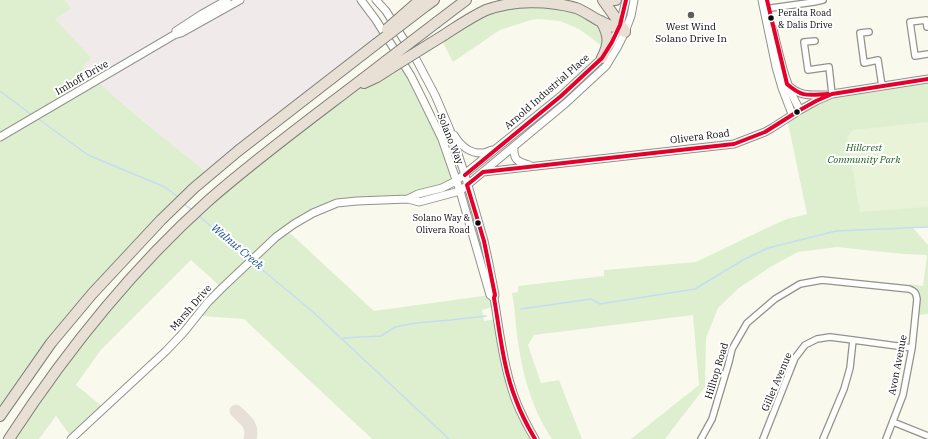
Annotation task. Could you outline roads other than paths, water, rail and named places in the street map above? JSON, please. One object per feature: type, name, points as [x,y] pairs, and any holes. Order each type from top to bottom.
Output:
[{"type":"highway","points":[[9,439],[77,343],[162,246],[196,213],[270,150],[348,91],[376,77],[437,22],[466,0]]},
{"type":"highway","points":[[389,64],[444,35],[488,9],[519,1],[539,0],[558,2],[621,28]]},
{"type":"highway","points":[[603,0],[621,28]]},
{"type":"highway","points":[[610,0],[616,0]]},
{"type":"highway","points":[[0,416],[51,343],[92,294],[179,202],[258,134],[358,58],[427,2]]},
{"type":"highway","points":[[601,21],[606,29],[608,39],[602,58]]},
{"type":"street","name":"Imhoff Drive","points":[[174,35],[176,30],[227,0]]},
{"type":"street","name":"Imhoff Drive","points":[[2,136],[174,35],[181,33],[240,0]]},
{"type":"street","name":"Solano Way","points":[[361,0],[376,20],[411,76],[442,139],[460,191],[490,295],[494,298]]},
{"type":"street","name":"Solano Way","points":[[376,0],[386,11],[416,59],[435,95],[450,130],[465,175],[490,264],[495,295],[494,298],[506,368],[511,387],[518,406],[535,439]]},
{"type":"street","name":"Arnold Industrial Place","points":[[460,191],[566,103],[606,66],[621,28],[626,0]]},
{"type":"street","name":"Arnold Industrial Place","points":[[456,181],[561,96],[602,58],[621,28],[631,16],[634,0]]},
{"type":"street","points":[[762,0],[766,8],[787,84],[800,110]]},
{"type":"street","points":[[766,0],[776,68],[792,114]]},
{"type":"street","points":[[766,8],[823,0]]},
{"type":"street","points":[[927,27],[926,20],[910,22],[915,56],[928,54]]},
{"type":"street","points":[[869,32],[860,33],[864,63],[878,60],[882,86]]},
{"type":"street","points":[[787,84],[795,92],[801,94],[832,94],[829,67],[808,70],[804,42],[815,41]]},
{"type":"street","name":"Olivera Road","points":[[483,172],[734,144],[772,128],[792,114],[832,94],[928,79]]},
{"type":"street","points":[[450,130],[458,141],[470,151],[484,153],[498,148]]},
{"type":"street","points":[[514,147],[514,156],[517,161],[533,166]]},
{"type":"street","name":"Marsh Drive","points":[[408,199],[418,194],[442,188],[456,181]]},
{"type":"street","name":"Marsh Drive","points":[[71,439],[184,332],[208,302],[276,237],[294,224],[337,203],[408,199],[419,202],[460,191]]},
{"type":"street","name":"Hilltop Road","points":[[701,439],[712,419],[732,349],[747,323],[775,299],[800,284],[822,280],[909,289],[915,292]]},
{"type":"street","name":"Avon Avenue","points":[[886,439],[903,395],[912,348],[917,299],[915,292]]},
{"type":"street","name":"Gillet Avenue","points":[[763,439],[795,358],[805,345],[817,338],[830,337],[912,348]]},
{"type":"street","points":[[823,439],[844,389],[850,368],[853,340]]},
{"type":"street","points":[[893,422],[928,436]]},
{"type":"waterway","name":"Walnut Creek","points":[[0,91],[32,115]]},
{"type":"waterway","name":"Walnut Creek","points":[[37,118],[88,155],[165,187],[179,198]]},
{"type":"waterway","name":"Walnut Creek","points":[[184,204],[192,210]]},
{"type":"waterway","name":"Walnut Creek","points":[[198,215],[248,259]]},
{"type":"waterway","points":[[521,309],[591,299],[600,304],[695,289],[743,260],[768,248],[836,231],[928,227]]},
{"type":"waterway","name":"Walnut Creek","points":[[253,262],[313,312],[449,439]]},
{"type":"waterway","points":[[343,338],[381,336],[395,327],[416,323],[486,316]]},
{"type":"place","name":"West Wind Solano Drive In","points":[[691,15]]},
{"type":"place","name":"Peralta Road & Dalis Drive","points":[[771,18]]},
{"type":"place","name":"Solano Way & Olivera Road","points":[[478,223]]},
{"type":"park label","name":"Hillcrest Community Park","points":[[864,154]]}]
